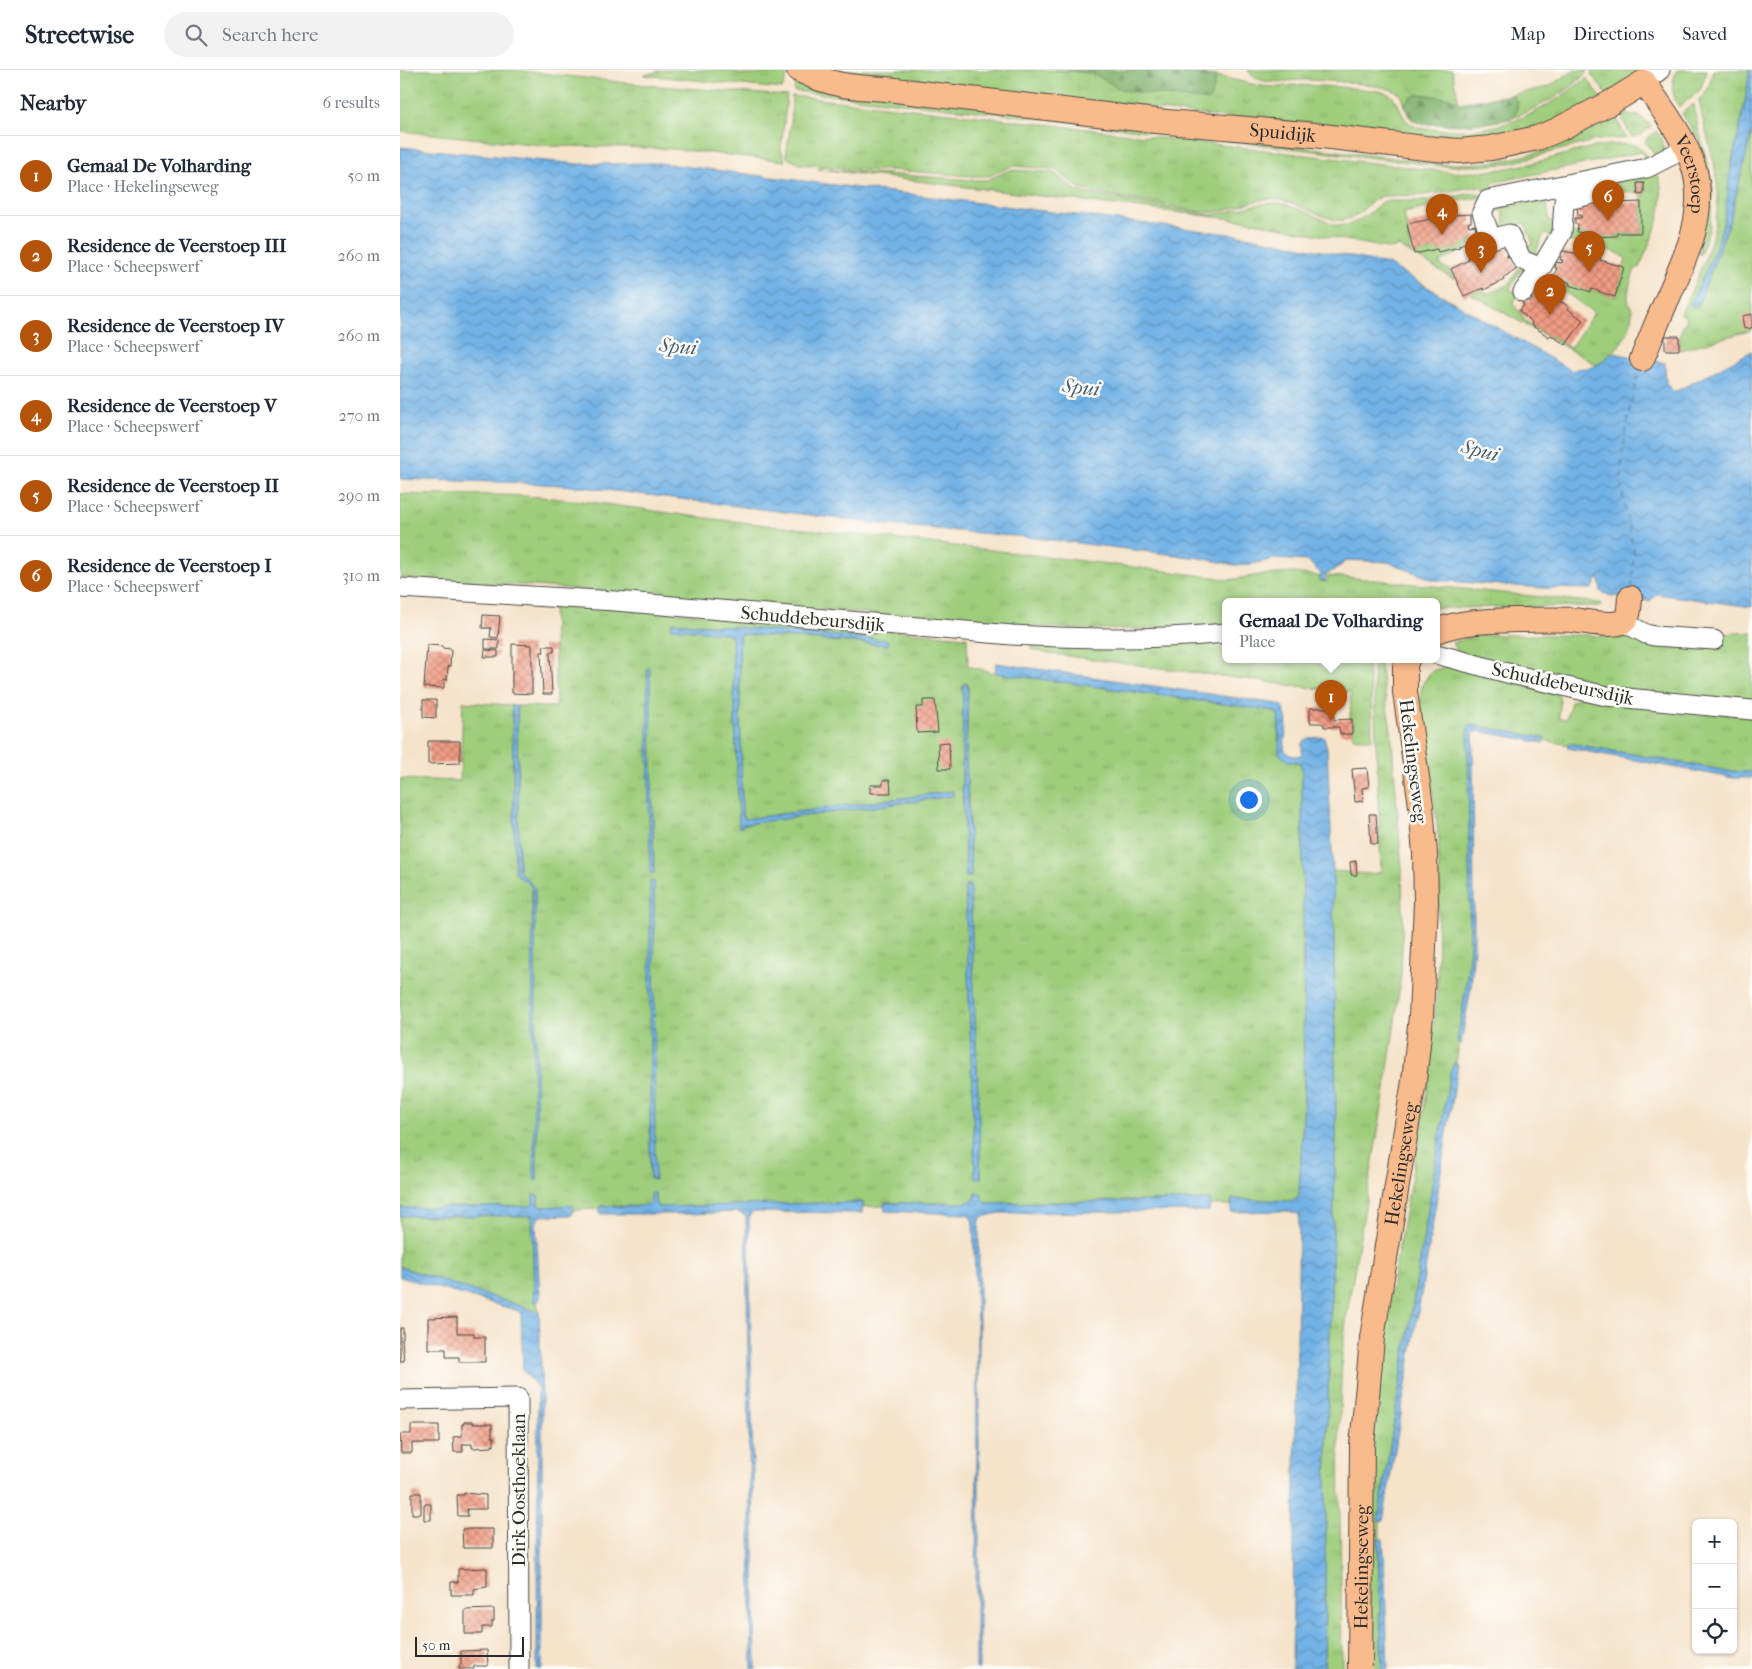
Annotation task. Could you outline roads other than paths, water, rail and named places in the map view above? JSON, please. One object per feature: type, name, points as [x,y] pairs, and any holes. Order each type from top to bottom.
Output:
[{"type":"main road","name":"Spuidijk","points":[[838,70],[887,90]]},
{"type":"main road","name":"Spuidijk","points":[[806,73],[826,82],[847,87],[1156,121],[1305,134],[1459,151],[1491,148],[1537,138],[1610,103],[1652,76]]},
{"type":"main road","name":"Veerstoep","points":[[1642,359],[1682,265],[1696,226],[1699,204],[1692,162],[1668,118],[1652,76]]},
{"type":"main road","points":[[1440,630],[1458,624],[1474,622],[1571,620],[1614,624],[1623,622],[1628,616],[1630,598]]},
{"type":"main road","name":"Hekelingseweg","points":[[1360,1669],[1362,1445],[1372,1338],[1414,1081],[1421,1007],[1426,902],[1421,806],[1405,692],[1406,663]]},
{"type":"street","points":[[1541,268],[1522,260],[1509,234],[1492,239],[1482,212],[1488,200],[1608,177],[1652,166],[1686,148]]},
{"type":"street","points":[[1523,292],[1541,268],[1562,232],[1564,201],[1605,191],[1608,177]]},
{"type":"street","name":"Schuddebeursdijk","points":[[400,588],[615,601],[1031,636],[1142,638],[1222,632]]},
{"type":"street","points":[[1623,622],[1654,636],[1714,640]]},
{"type":"street","name":"Schuddebeursdijk","points":[[1440,655],[1606,696],[1752,710]]},
{"type":"street","name":"Dirk Oosthoeklaan","points":[[400,1400],[518,1398],[519,1669]]},
{"type":"water","points":[[1749,70],[1752,70],[1752,131],[1729,223],[1697,308],[1690,305],[1716,248],[1724,220],[1730,172],[1744,106]]},
{"type":"water","name":"Spui","points":[[400,147],[578,164],[658,163],[1245,236],[1388,264],[1572,371],[1595,366],[1613,353],[1665,363],[1666,383],[1673,393],[1752,351],[1752,607],[1657,594],[1650,601],[1612,596],[1601,592],[1599,577],[1592,589],[1543,588],[1434,580],[1388,562],[1347,560],[1326,575],[1325,581],[1320,580],[1321,574],[1308,561],[1274,559],[1252,564],[1235,565],[1200,558],[1036,538],[890,525],[583,487],[400,479]]},
{"type":"water","points":[[672,622],[888,640],[888,645],[741,634],[739,636],[742,815],[745,819],[953,791],[953,796],[743,824],[742,828],[739,827],[732,636],[724,633],[672,628]]},
{"type":"water","points":[[996,663],[1278,704],[1283,706],[1287,721],[1284,749],[1292,756],[1302,754],[1302,743],[1309,738],[1324,737],[1327,748],[1333,871],[1336,1133],[1327,1431],[1324,1669],[1292,1669],[1299,1214],[1287,1211],[1231,1212],[1232,1199],[1291,1201],[1297,1199],[1299,1195],[1304,1097],[1302,768],[1299,762],[1288,761],[1279,754],[1279,717],[1275,711],[995,673]]},
{"type":"water","points":[[647,668],[650,668],[654,874],[650,873]]},
{"type":"water","points":[[963,684],[968,684],[966,756],[971,877],[966,877],[962,777]]},
{"type":"water","points":[[512,705],[517,706],[519,871],[535,888],[537,1180],[535,1181],[532,889],[518,876],[515,870]]},
{"type":"water","points":[[1470,725],[1545,738],[1544,743],[1479,731],[1473,734],[1474,948],[1471,987],[1461,1044],[1457,1042],[1470,947],[1468,727]]},
{"type":"water","points":[[1568,743],[1728,771],[1752,772],[1752,778],[1733,778],[1568,748]]},
{"type":"water","points":[[650,881],[654,881],[655,1180],[650,1179]]},
{"type":"water","points":[[965,885],[970,885],[981,1178],[975,1178]]},
{"type":"water","points":[[1454,1063],[1458,1064],[1427,1259],[1383,1521],[1378,1521],[1450,1073]]},
{"type":"water","points":[[651,1193],[655,1193],[655,1201],[658,1207],[863,1202],[862,1213],[755,1212],[751,1213],[749,1217],[756,1669],[752,1669],[746,1216],[738,1212],[600,1214],[600,1206],[634,1207],[649,1204]]},
{"type":"water","points":[[976,1193],[981,1193],[983,1200],[987,1203],[1210,1200],[1209,1211],[1000,1213],[981,1217],[979,1224],[979,1669],[976,1669],[977,1325],[973,1222],[970,1216],[966,1214],[885,1211],[884,1203],[965,1203],[975,1199]]},
{"type":"water","points":[[533,1195],[538,1195],[538,1205],[543,1207],[573,1205],[572,1215],[541,1216],[536,1224],[540,1298],[537,1303],[534,1302],[532,1216],[400,1216],[400,1208],[531,1206]]},
{"type":"water","points":[[400,1267],[539,1312],[542,1398],[542,1669],[537,1669],[538,1388],[523,1370],[521,1314],[519,1311],[400,1277]]},
{"type":"water","points":[[1378,1539],[1383,1539],[1388,1669],[1382,1669]]},
{"type":"place","name":"Residence de Veerstoep I","points":[[1608,221]]},
{"type":"place","name":"Residence de Veerstoep V","points":[[1442,235]]},
{"type":"place","name":"Residence de Veerstoep II","points":[[1589,272]]},
{"type":"place","name":"Residence de Veerstoep IV","points":[[1481,273]]},
{"type":"place","name":"Residence de Veerstoep III","points":[[1550,315]]},
{"type":"place","name":"Gemaal De Volharding","points":[[1331,721]]}]
